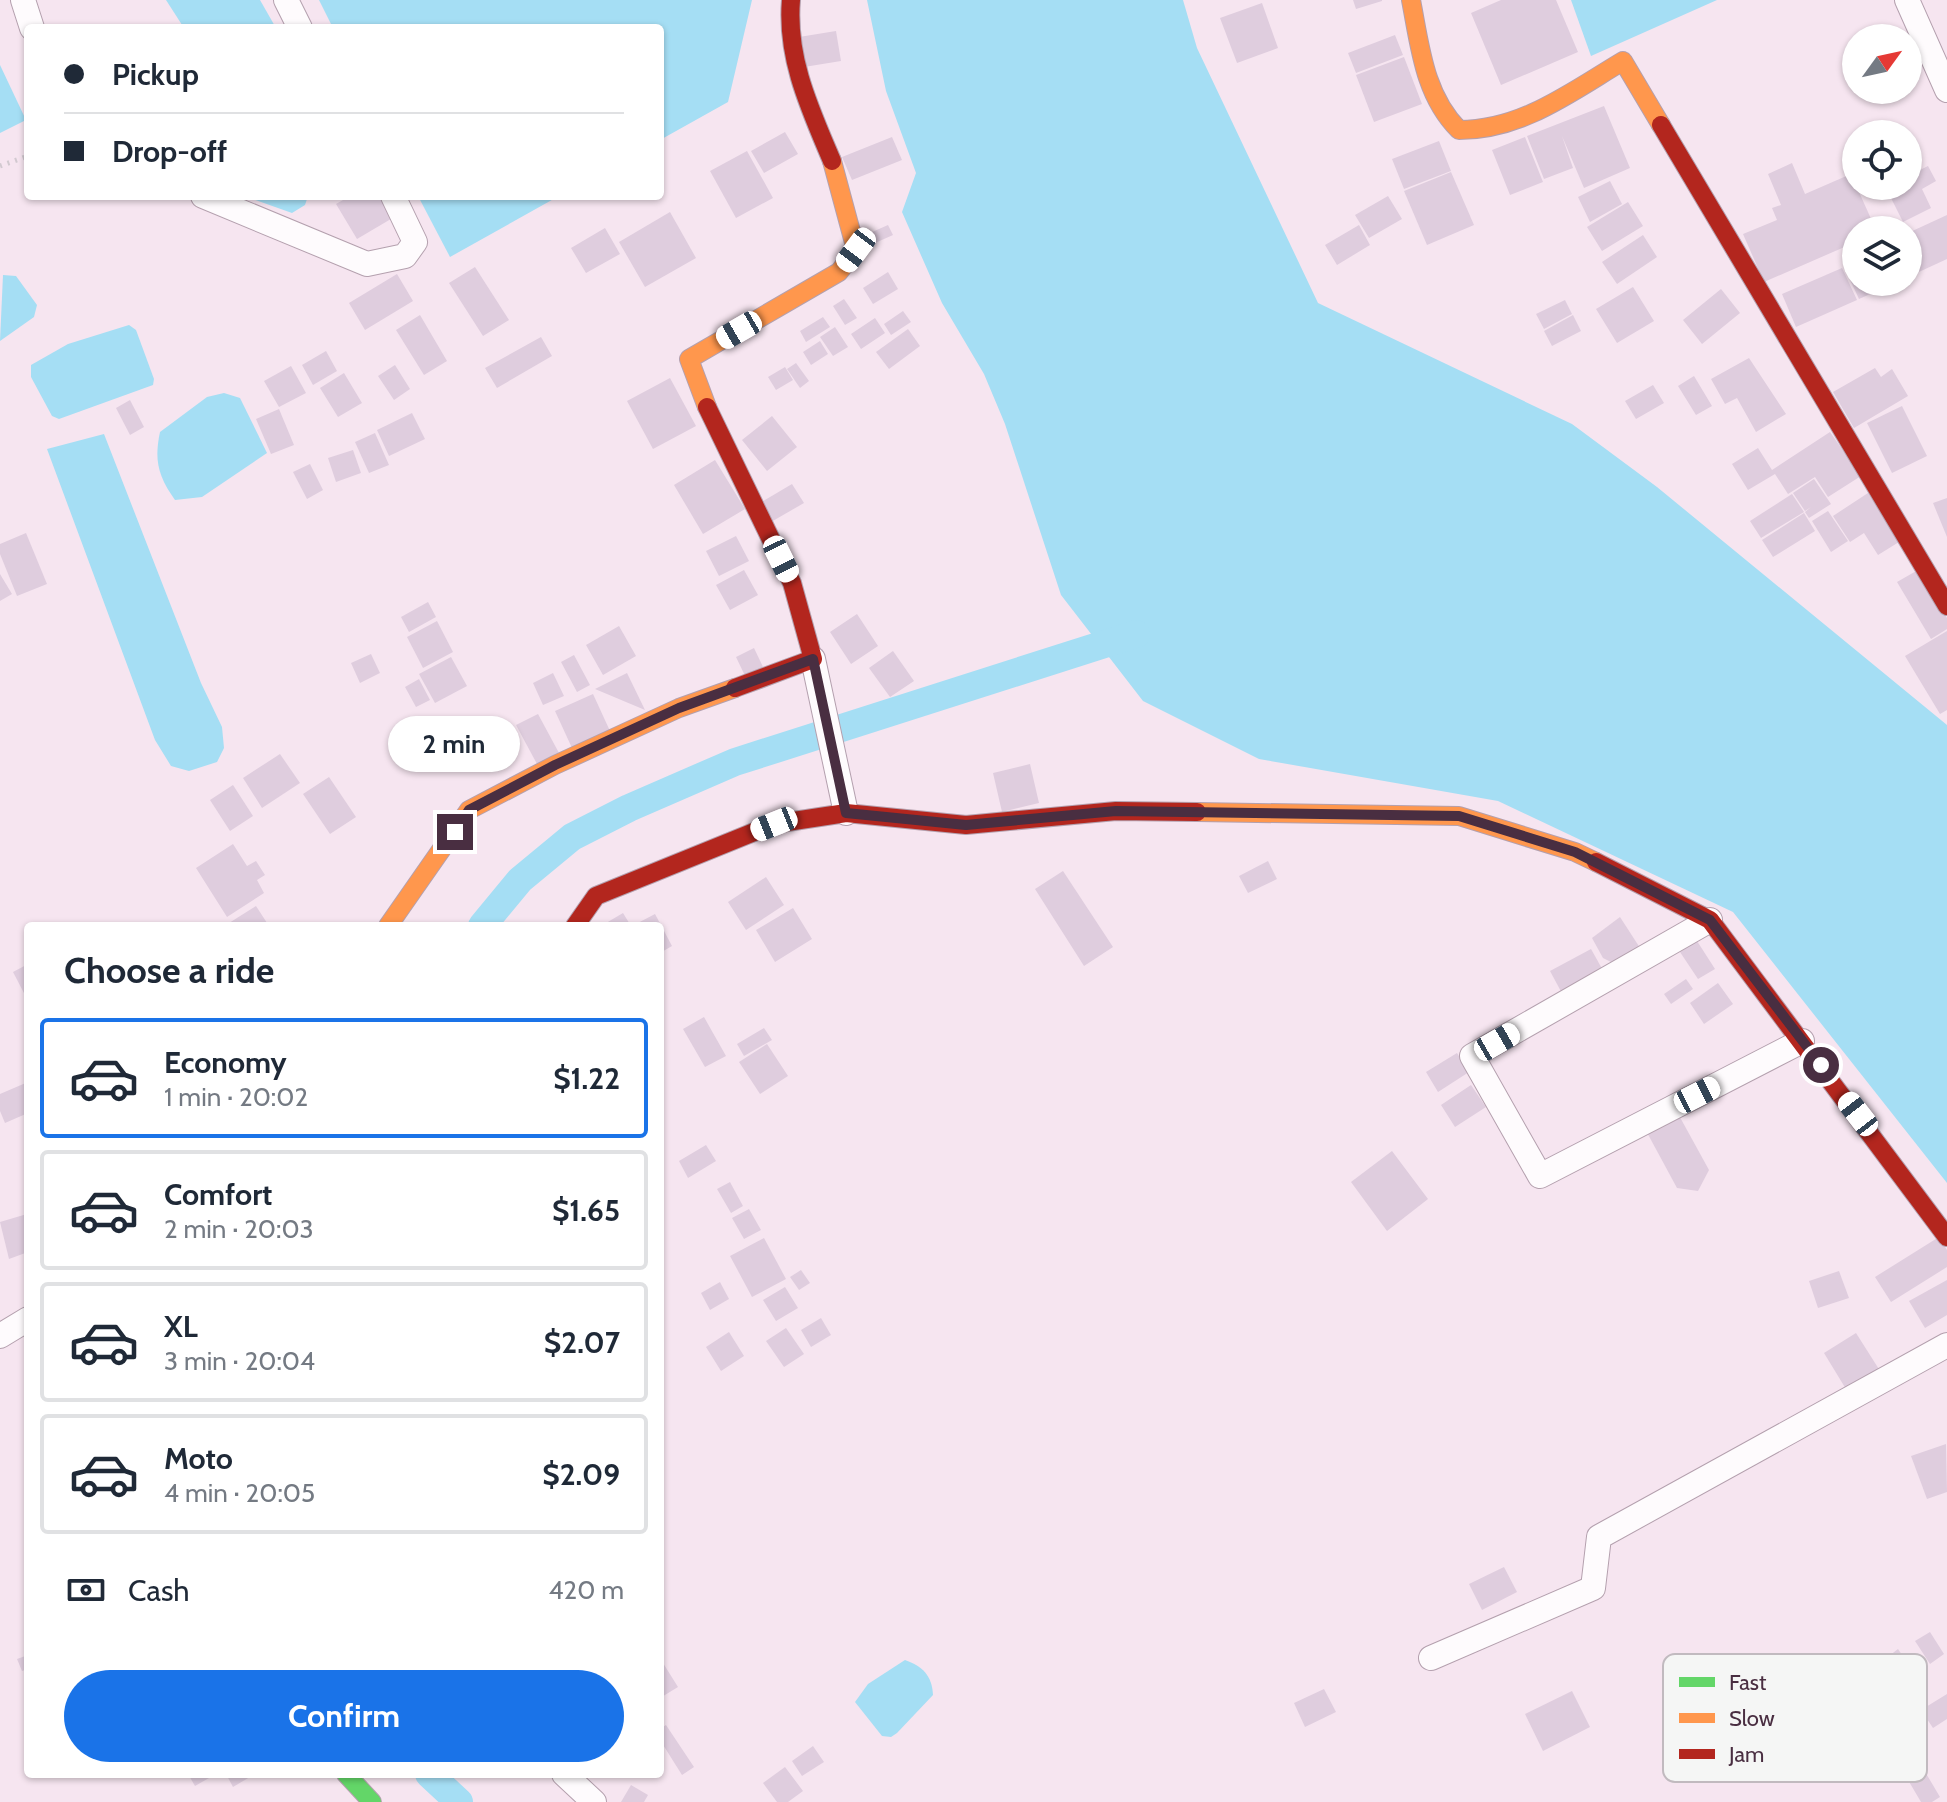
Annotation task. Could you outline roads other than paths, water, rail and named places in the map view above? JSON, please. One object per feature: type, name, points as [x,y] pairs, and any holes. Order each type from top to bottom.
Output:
[{"type":"street","points":[[23,0],[31,24]]},
{"type":"street","points":[[286,0],[298,24]]},
{"type":"street","points":[[791,0],[787,20],[807,100],[839,181],[856,250],[839,272],[689,359],[705,403],[792,583],[813,659],[846,813]]},
{"type":"street","points":[[1411,0],[1431,88],[1448,121],[1459,130],[1472,131],[1509,122],[1543,107],[1623,61],[1947,606]]},
{"type":"street","points":[[1907,0],[1947,90]]},
{"type":"street","points":[[213,200],[367,264],[405,256],[415,242],[395,200]]},
{"type":"street","points":[[391,922],[469,810],[555,765],[679,708],[813,659]]},
{"type":"street","points":[[578,922],[596,896],[774,824],[846,813],[966,825],[1116,811],[1459,816],[1575,852],[1710,920],[1947,1237]]},
{"type":"street","points":[[1710,920],[1472,1056],[1540,1176],[1802,1041]]},
{"type":"street","points":[[0,1336],[24,1321]]},
{"type":"street","points":[[1431,1658],[1593,1588],[1599,1537],[1947,1345]]},
{"type":"street","points":[[350,1778],[372,1802]]},
{"type":"street","points":[[568,1778],[594,1802]]},
{"type":"water","points":[[166,0],[260,0],[274,24],[181,24]]},
{"type":"water","points":[[319,0],[752,0],[728,102],[664,138],[664,24],[331,24]]},
{"type":"water","points":[[867,0],[1183,0],[1197,48],[1318,303],[1572,424],[1657,487],[1947,725],[1947,1183],[1733,912],[1498,801],[1259,759],[1143,701],[1061,595],[1005,424],[984,374],[942,303],[902,212],[916,173],[886,91]]},
{"type":"water","points":[[1571,0],[1717,0],[1591,56]]},
{"type":"water","points":[[0,65],[24,121],[0,133]]},
{"type":"water","points":[[255,200],[307,200],[305,205],[292,213]]},
{"type":"water","points":[[420,200],[552,200],[450,257]]},
{"type":"water","points":[[3,275],[16,276],[37,305],[34,317],[0,341]]},
{"type":"water","points":[[129,325],[136,330],[154,379],[153,385],[59,419],[52,416],[31,377],[31,365],[68,344]]},
{"type":"water","points":[[224,393],[240,398],[267,453],[202,497],[175,500],[159,468],[157,451],[160,432],[207,397]]},
{"type":"water","points":[[104,434],[201,683],[222,727],[224,748],[217,762],[189,771],[171,766],[155,740],[47,449]]},
{"type":"water","points":[[905,1660],[925,1672],[933,1695],[897,1733],[891,1737],[882,1736],[855,1702],[868,1684]]},
{"type":"waterway","points":[[485,922],[520,880],[572,837],[629,808],[735,762],[1136,634]]},
{"type":"waterway","points":[[433,1778],[459,1802]]}]
